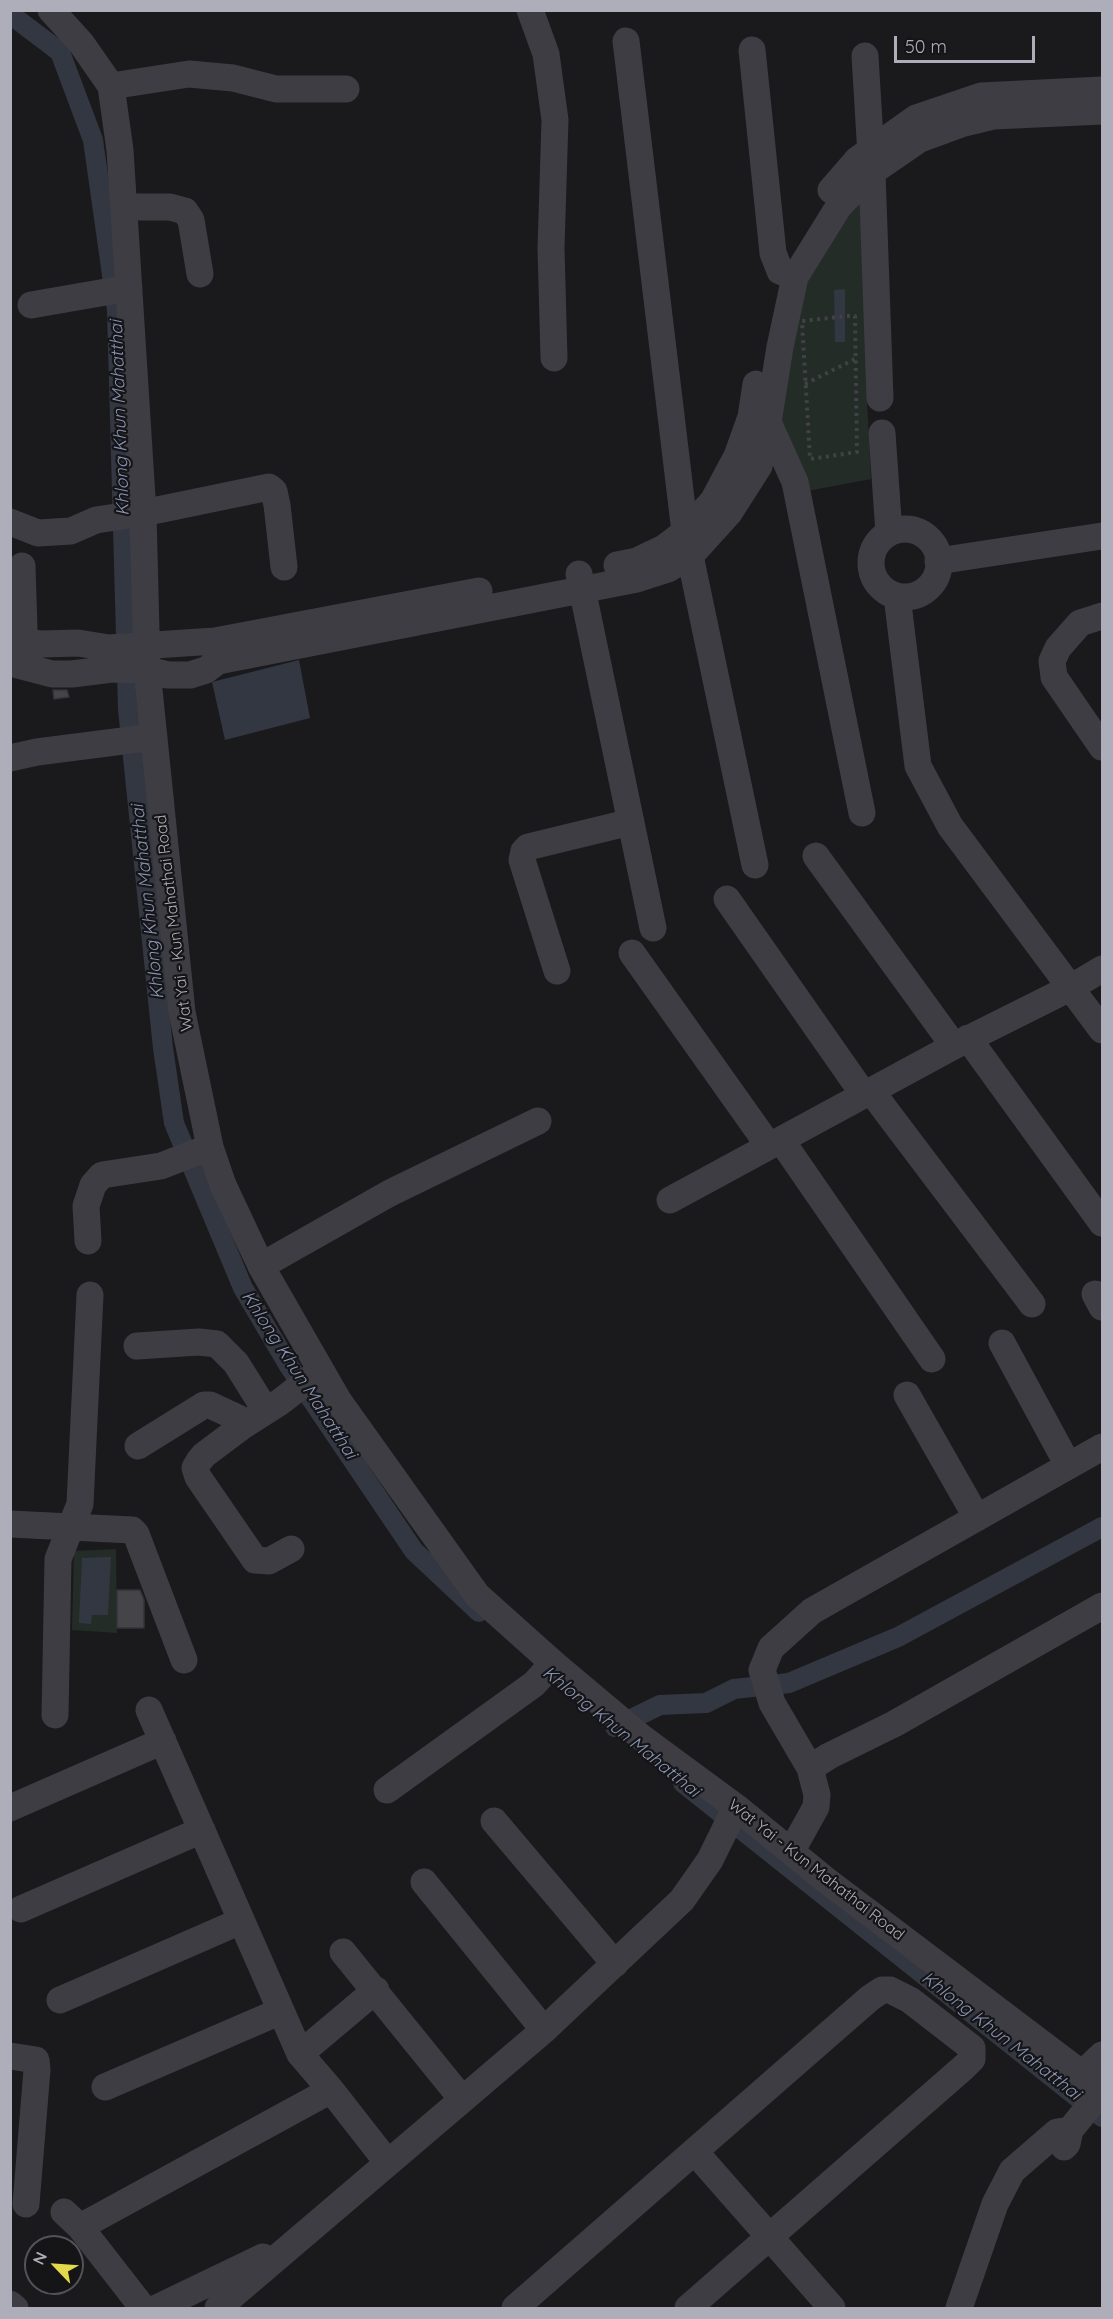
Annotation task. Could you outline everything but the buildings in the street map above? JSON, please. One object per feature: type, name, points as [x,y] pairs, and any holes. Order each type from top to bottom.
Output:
[{"type":"street","name":"Wat Yai - Kun Mahathai Road","points":[[51,10],[81,43],[111,86],[120,150],[136,514],[147,658],[146,738],[182,1012],[204,1149],[315,1376],[338,1400],[477,1595],[545,1672],[610,1712],[734,1812],[791,1852],[1087,2102]]},
{"type":"street","points":[[530,10],[546,54],[555,120],[551,248],[554,358]]},
{"type":"street","points":[[626,41],[688,544],[755,866]]},
{"type":"street","points":[[752,50],[773,253],[788,274]]},
{"type":"street","points":[[865,56],[872,161],[880,398]]},
{"type":"street","points":[[111,86],[189,75],[233,78],[276,88],[346,88]]},
{"type":"street","points":[[22,566],[18,653],[78,644],[111,658],[147,658],[216,651],[580,581],[637,579],[668,569],[688,544],[729,513],[759,465],[760,419],[780,347],[788,274],[872,161],[916,118],[981,96],[1102,90]]},
{"type":"street","points":[[872,161],[920,139],[961,124],[994,116],[1102,111]]},
{"type":"street","points":[[124,207],[170,207],[184,211],[190,220],[200,274]]},
{"type":"street","points":[[31,304],[125,289]]},
{"type":"street","points":[[760,419],[795,482],[862,813]]},
{"type":"street","points":[[882,434],[889,533]]},
{"type":"street","points":[[10,522],[38,533],[71,531],[96,520],[270,487],[274,491],[277,505],[284,567]]},
{"type":"street","points":[[907,529],[917,531],[933,545],[938,561],[935,577],[929,586],[909,597],[886,592],[878,584],[873,574],[871,562],[873,551],[879,541],[889,533],[907,529]]},
{"type":"street","points":[[938,561],[1102,536]]},
{"type":"street","points":[[580,581],[653,928]]},
{"type":"street","points":[[897,596],[918,766],[950,826],[1102,1030]]},
{"type":"street","points":[[1102,616],[1080,623],[1058,648],[1052,661],[1054,677],[1102,747]]},
{"type":"street","points":[[10,758],[37,752],[146,738]]},
{"type":"street","points":[[557,971],[522,860],[524,851],[528,847],[631,822]]},
{"type":"street","points":[[816,856],[1102,1222]]},
{"type":"street","points":[[727,899],[868,1093],[1032,1304]]},
{"type":"street","points":[[632,953],[775,1143],[932,1359]]},
{"type":"street","points":[[670,1200],[961,1042],[1070,988],[1102,969]]},
{"type":"street","points":[[261,1266],[390,1193],[538,1121]]},
{"type":"street","points":[[88,1241],[87,1206],[93,1185],[102,1175],[161,1166],[204,1149]]},
{"type":"street","points":[[56,1715],[58,1559],[80,1504],[90,1295]]},
{"type":"street","points":[[137,1346],[199,1341],[217,1344],[236,1363],[263,1413]]},
{"type":"street","points":[[1002,1343],[1068,1465]]},
{"type":"street","points":[[291,1549],[269,1561],[255,1560],[198,1477],[195,1468],[199,1461],[315,1376]]},
{"type":"street","points":[[907,1395],[977,1518]]},
{"type":"street","points":[[138,1446],[204,1405],[210,1405],[238,1418],[263,1413]]},
{"type":"street","points":[[791,1852],[816,1807],[816,1795],[810,1768],[772,1703],[762,1670],[771,1648],[812,1611],[1102,1447]]},
{"type":"street","points":[[10,1524],[127,1528],[136,1534],[184,1660]]},
{"type":"street","points":[[810,1768],[829,1756],[894,1724],[1102,1606]]},
{"type":"street","points":[[387,1790],[545,1672]]},
{"type":"street","points":[[149,1710],[300,2054],[388,2163]]},
{"type":"street","points":[[10,1808],[163,1741]]},
{"type":"street","points":[[218,2308],[544,2030],[682,1900],[710,1860],[734,1812]]},
{"type":"street","points":[[494,1821],[615,1964]]},
{"type":"street","points":[[21,1909],[202,1830]]},
{"type":"street","points":[[424,1882],[544,2030]]},
{"type":"street","points":[[60,2000],[241,1921]]},
{"type":"street","points":[[343,1952],[462,2099]]},
{"type":"street","points":[[300,2054],[376,1990]]},
{"type":"street","points":[[515,2308],[870,1998],[882,1990],[890,1990],[910,2000],[972,2048],[972,2058],[964,2067],[688,2308]]},
{"type":"street","points":[[105,2087],[281,2011]]},
{"type":"street","points":[[960,2308],[1000,2191],[1012,2171],[1087,2102],[1102,2055]]},
{"type":"street","points":[[10,2056],[36,2060],[26,2204]]},
{"type":"street","points":[[130,2304],[72,2220],[331,2090]]},
{"type":"street","points":[[695,2152],[832,2308]]},
{"type":"street","points":[[157,2308],[297,2241]]},
{"type":"street","points":[[10,2304],[15,2308]]},
{"type":"path","points":[[855,316],[857,452],[810,459],[805,384],[802,321],[855,316]]},
{"type":"path","points":[[805,384],[856,358]]},
{"type":"shaded area","points":[[872,172],[867,401],[871,479],[797,493],[768,422],[795,277]]},
{"type":"shaded area","points":[[845,289],[845,342],[835,342],[834,290]]},
{"type":"shaded area","points":[[299,660],[310,718],[225,740],[212,682]]},
{"type":"shaded area","points":[[116,1549],[117,1633],[72,1630],[74,1551]]},
{"type":"shaded area","points":[[111,1557],[108,1615],[92,1615],[91,1624],[79,1623],[82,1558]]},
{"type":"waterway","name":"Khlong Khun Mahatthai","points":[[10,14],[60,52],[93,140],[117,310],[128,709],[163,1048],[174,1123],[243,1288],[289,1366],[414,1551],[479,1612]]},
{"type":"waterway","points":[[615,1727],[660,1705],[706,1703],[734,1689],[789,1683],[898,1637],[1102,1527]]},
{"type":"waterway","name":"Khlong Khun Mahatthai","points":[[683,1783],[1102,2117]]}]
